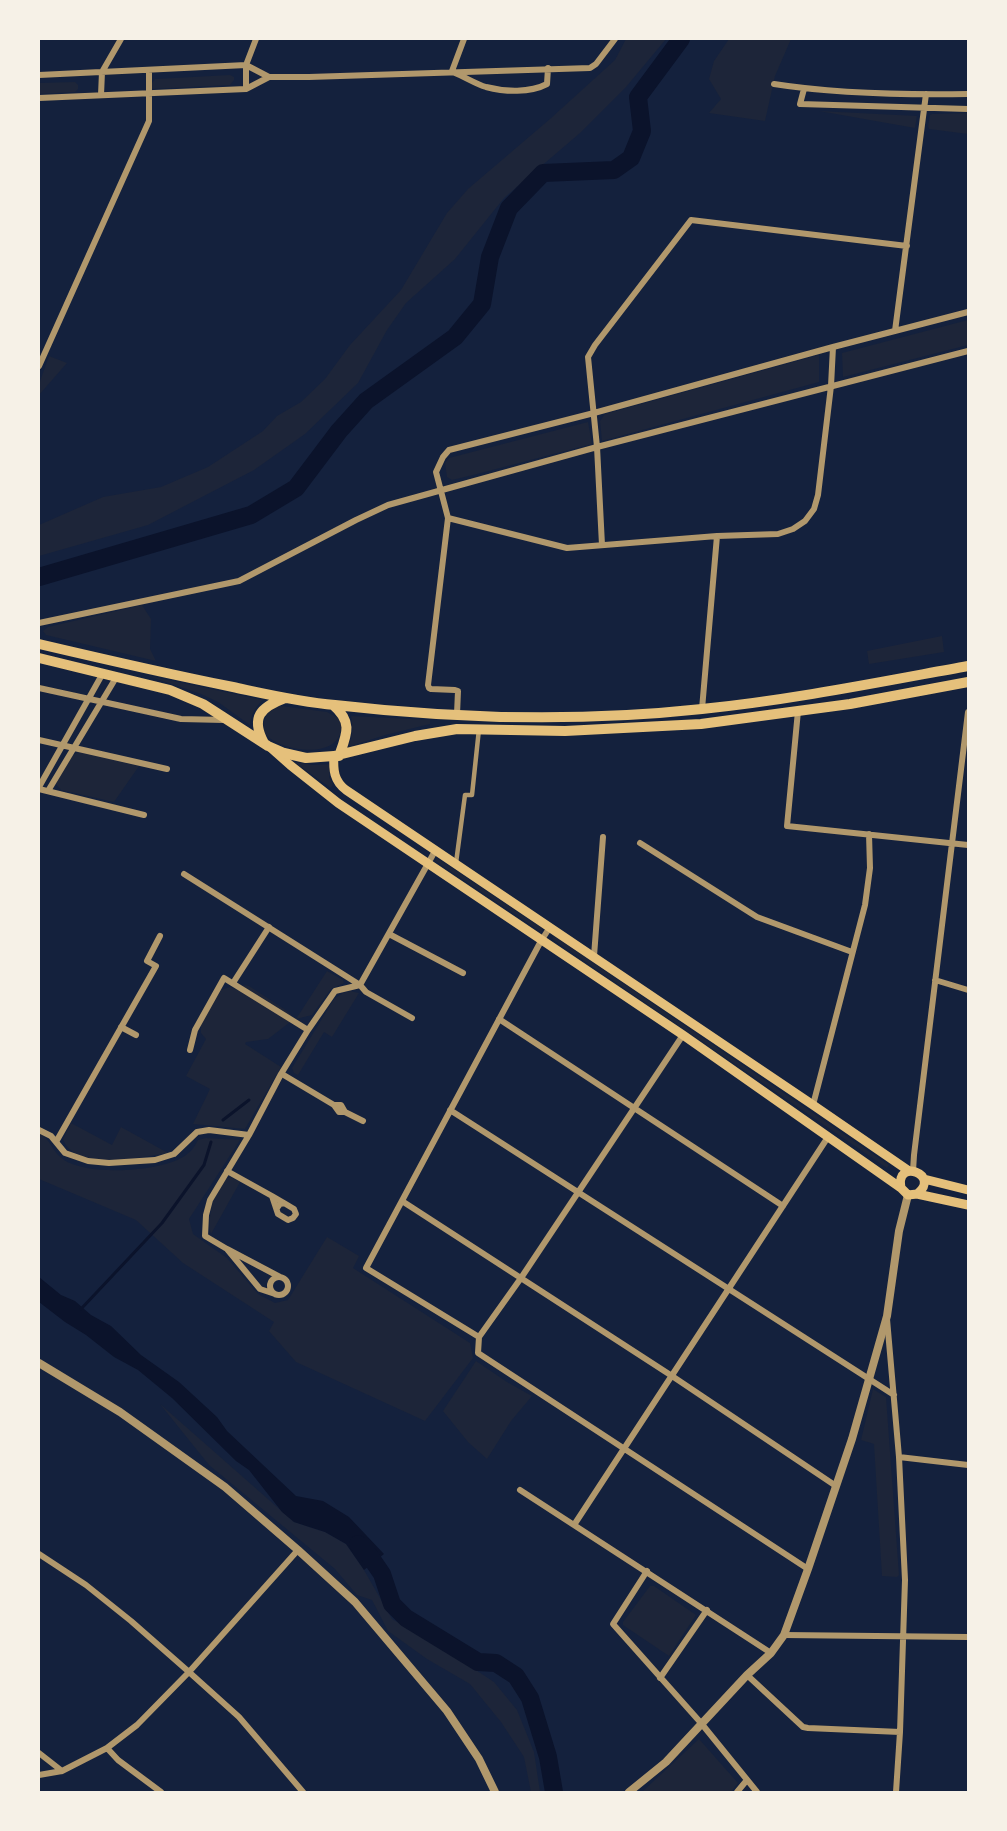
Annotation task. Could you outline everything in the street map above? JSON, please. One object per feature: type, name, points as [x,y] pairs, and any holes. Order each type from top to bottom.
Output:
[{"type":"highway","points":[[39,645],[286,698],[333,705],[419,713],[582,717],[702,709],[797,696],[968,666]]},
{"type":"highway","points":[[39,658],[170,690],[203,704],[266,744],[284,753],[306,758],[336,756],[384,743],[457,729],[565,731],[701,724],[798,711],[968,682]]},
{"type":"highway","points":[[266,744],[258,726],[259,717],[263,709],[271,703],[286,698]]},
{"type":"highway","points":[[333,705],[345,718],[347,729],[345,739],[336,756]]},
{"type":"main road","points":[[266,744],[338,802],[683,1035],[909,1193],[968,1205]]},
{"type":"main road","points":[[336,756],[335,777],[346,790],[911,1171],[921,1174],[924,1179],[924,1188],[909,1193]]},
{"type":"main road","points":[[338,802],[346,790]]},
{"type":"main road","points":[[909,1193],[901,1177],[911,1171]]},
{"type":"main road","points":[[924,1179],[968,1190]]},
{"type":"street","points":[[102,95],[102,72],[121,39]]},
{"type":"street","points":[[246,89],[246,65],[256,39]]},
{"type":"street","points":[[452,71],[464,39]]},
{"type":"street","points":[[39,75],[246,65],[269,77],[590,68],[596,64],[615,39]]},
{"type":"street","points":[[452,71],[485,87],[536,90],[548,84],[548,68]]},
{"type":"street","points":[[39,366],[149,121],[149,70]]},
{"type":"street","points":[[39,98],[246,89],[269,77]]},
{"type":"street","points":[[774,84],[804,89],[968,94]]},
{"type":"street","points":[[804,89],[800,104],[968,109]]},
{"type":"street","points":[[895,332],[926,94]]},
{"type":"street","points":[[602,545],[597,447],[588,357],[691,220],[906,246]]},
{"type":"street","points":[[457,714],[458,691],[431,689],[428,685],[448,518],[436,472],[449,450],[594,414],[968,312]]},
{"type":"street","points":[[448,518],[567,548],[717,536],[778,534],[794,529],[805,521],[814,509],[818,495],[831,386],[833,347]]},
{"type":"street","points":[[39,623],[239,581],[388,505],[597,447],[968,351]]},
{"type":"street","points":[[702,709],[717,536]]},
{"type":"street","points":[[103,673],[39,788],[144,815]]},
{"type":"street","points":[[48,791],[117,676]]},
{"type":"street","points":[[39,688],[181,718],[227,720]]},
{"type":"street","points":[[798,711],[787,826],[968,845]]},
{"type":"street","points":[[911,1171],[968,712]]},
{"type":"street","points":[[456,864],[465,795],[472,795],[479,729]]},
{"type":"street","points":[[39,740],[167,769]]},
{"type":"street","points":[[813,1105],[865,905],[870,868],[869,834]]},
{"type":"street","points":[[594,956],[603,837]]},
{"type":"street","points":[[640,843],[758,916],[852,952]]},
{"type":"street","points":[[227,1249],[260,1289],[281,1294],[287,1288],[285,1280],[205,1236],[206,1215],[210,1200],[308,1030],[335,991],[360,985],[435,851]]},
{"type":"street","points":[[184,874],[360,985],[366,992],[412,1018]]},
{"type":"street","points":[[233,983],[269,927]]},
{"type":"street","points":[[479,1337],[366,1268],[550,927]]},
{"type":"street","points":[[389,934],[463,973]]},
{"type":"street","points":[[56,1142],[156,966],[147,961],[160,936]]},
{"type":"street","points":[[190,1050],[195,1030],[224,978],[308,1030]]},
{"type":"street","points":[[935,980],[968,990]]},
{"type":"street","points":[[499,1019],[783,1206]]},
{"type":"street","points":[[121,1027],[136,1035]]},
{"type":"street","points":[[683,1035],[479,1337],[478,1353],[808,1569]]},
{"type":"street","points":[[282,1074],[334,1105],[339,1112],[345,1112],[363,1122]]},
{"type":"street","points":[[450,1110],[894,1395]]},
{"type":"street","points":[[39,1130],[51,1136],[65,1153],[88,1161],[109,1163],[135,1163],[174,1154],[197,1132],[209,1130],[249,1135]]},
{"type":"street","points":[[574,1525],[828,1137]]},
{"type":"street","points":[[227,1171],[272,1196],[294,1209],[296,1214],[293,1218],[288,1220],[278,1214],[272,1196]]},
{"type":"street","points":[[628,1792],[666,1762],[747,1675],[771,1653],[784,1635],[852,1439],[886,1316],[899,1231],[909,1193]]},
{"type":"street","points":[[402,1201],[672,1376],[836,1486]]},
{"type":"street","points":[[277,1208],[279,1204],[284,1203]]},
{"type":"street","points":[[275,1294],[270,1284],[272,1280],[280,1277]]},
{"type":"street","points":[[886,1316],[899,1457],[904,1580],[896,1792]]},
{"type":"street","points":[[39,1363],[120,1412],[225,1487],[355,1602],[447,1711],[479,1759],[495,1792]]},
{"type":"street","points":[[899,1457],[968,1465]]},
{"type":"street","points":[[520,1490],[771,1653]]},
{"type":"street","points":[[39,1775],[62,1771],[107,1748],[137,1725],[189,1672],[298,1550]]},
{"type":"street","points":[[39,1554],[95,1592],[132,1621],[189,1672],[239,1718],[303,1792]]},
{"type":"street","points":[[647,1571],[613,1624],[701,1723],[757,1792]]},
{"type":"street","points":[[660,1678],[707,1610]]},
{"type":"street","points":[[784,1635],[968,1637]]},
{"type":"street","points":[[747,1675],[808,1728],[900,1731]]},
{"type":"street","points":[[107,1748],[118,1760],[161,1792]]},
{"type":"street","points":[[39,1753],[62,1771]]},
{"type":"street","points":[[737,1792],[747,1780]]},
{"type":"shaded area","points":[[626,39],[666,39],[626,87],[580,133],[504,198],[455,259],[406,303],[387,330],[358,383],[305,434],[254,470],[148,525],[39,556],[39,525],[103,497],[161,487],[208,467],[263,431],[277,416],[301,402],[325,379],[350,345],[401,290],[447,213],[468,189],[615,60]]},
{"type":"shaded area","points":[[729,39],[791,39],[775,76],[765,121],[709,113],[721,99],[709,79],[714,61]]},
{"type":"shaded area","points":[[230,75],[234,77],[234,80],[230,85],[152,89],[155,79]]},
{"type":"shaded area","points":[[75,82],[78,89],[75,92],[39,94],[39,83]]},
{"type":"shaded area","points":[[819,111],[917,116],[915,128]]},
{"type":"shaded area","points":[[968,113],[968,134],[929,129],[932,114]]},
{"type":"shaded area","points":[[968,320],[968,345],[843,377],[842,353]]},
{"type":"shaded area","points":[[819,355],[819,382],[602,441],[600,421],[605,414]]},
{"type":"shaded area","points":[[49,356],[67,363],[39,395],[39,384]]},
{"type":"shaded area","points":[[588,422],[592,444],[452,480],[447,477],[445,463],[449,458]]},
{"type":"shaded area","points":[[142,605],[151,619],[150,649],[156,661],[46,635],[43,631],[48,627]]},
{"type":"shaded area","points":[[942,636],[944,652],[869,664],[867,651]]},
{"type":"shaded area","points":[[145,675],[263,700],[254,711],[250,725],[218,702]]},
{"type":"shaded area","points":[[276,706],[327,712],[338,718],[341,723],[339,736],[332,744],[321,749],[308,750],[281,744],[271,739],[263,728],[268,711]]},
{"type":"shaded area","points":[[351,716],[430,720],[430,724],[348,747],[352,732]]},
{"type":"shaded area","points":[[78,752],[139,766],[114,802],[61,790],[56,784],[57,780],[72,756]]},
{"type":"shaded area","points":[[294,762],[313,765],[331,764],[329,777],[333,784],[331,788]]},
{"type":"shaded area","points":[[437,858],[543,929],[541,932],[435,861]]},
{"type":"shaded area","points":[[554,936],[889,1165],[887,1168],[552,939]]},
{"type":"shaded area","points":[[327,971],[343,980],[344,983],[331,989],[312,1015],[296,1019]]},
{"type":"shaded area","points":[[245,985],[291,1015],[289,1023],[268,1039],[245,1044],[281,1067],[245,1129],[193,1124],[210,1089],[186,1076],[206,1039],[201,1033],[201,1023],[221,990],[230,987],[238,990]]},
{"type":"shaded area","points":[[350,991],[359,993],[332,1037],[324,1032],[298,1075],[294,1073],[292,1068],[334,999]]},
{"type":"shaded area","points":[[71,1123],[112,1145],[121,1127],[168,1153],[110,1160],[80,1156],[70,1149],[63,1139]]},
{"type":"shaded area","points":[[39,1132],[64,1160],[75,1165],[106,1170],[141,1169],[172,1162],[194,1148],[198,1140],[206,1138],[240,1140],[189,1219],[193,1234],[227,1258],[258,1294],[275,1303],[288,1300],[327,1237],[359,1256],[353,1268],[470,1343],[473,1358],[425,1421],[296,1362],[269,1331],[274,1322],[183,1263],[136,1220],[39,1179]]},
{"type":"shaded area","points":[[230,1177],[240,1182],[211,1234],[210,1220],[213,1202],[220,1186]]},
{"type":"shaded area","points":[[39,1277],[61,1295],[75,1301],[91,1315],[111,1326],[141,1355],[179,1382],[296,1496],[323,1501],[349,1517],[384,1554],[364,1570],[346,1544],[325,1532],[294,1522],[282,1512],[249,1470],[236,1461],[172,1398],[138,1370],[114,1357],[39,1302]]},
{"type":"shaded area","points":[[476,1361],[532,1396],[511,1421],[487,1459],[468,1442],[443,1411]]},
{"type":"shaded area","points":[[873,1389],[886,1397],[899,1575],[897,1577],[882,1576],[874,1444],[861,1440]]},
{"type":"shaded area","points":[[160,1404],[294,1522],[325,1532],[346,1544],[392,1619],[494,1682],[517,1710],[534,1752],[540,1792],[531,1792],[524,1757],[501,1722],[470,1684],[427,1659],[388,1631],[372,1600],[357,1595],[335,1569],[209,1465]]},
{"type":"shaded area","points":[[650,1586],[654,1586],[696,1615],[669,1656],[623,1625]]},
{"type":"shaded area","points":[[699,1739],[738,1783],[731,1792],[643,1792],[643,1791]]},
{"type":"waterway","points":[[39,577],[251,515],[296,488],[339,431],[366,401],[455,337],[482,304],[490,257],[509,208],[543,173],[614,170],[631,158],[642,131],[638,97],[681,39]]},
{"type":"waterway","points":[[223,1120],[249,1100]]},
{"type":"waterway","points":[[81,1309],[162,1223],[204,1165],[211,1142]]},
{"type":"waterway","points":[[358,1544],[382,1574],[392,1604],[406,1618],[478,1662],[496,1663],[516,1676],[530,1698],[548,1757],[554,1792]]}]
